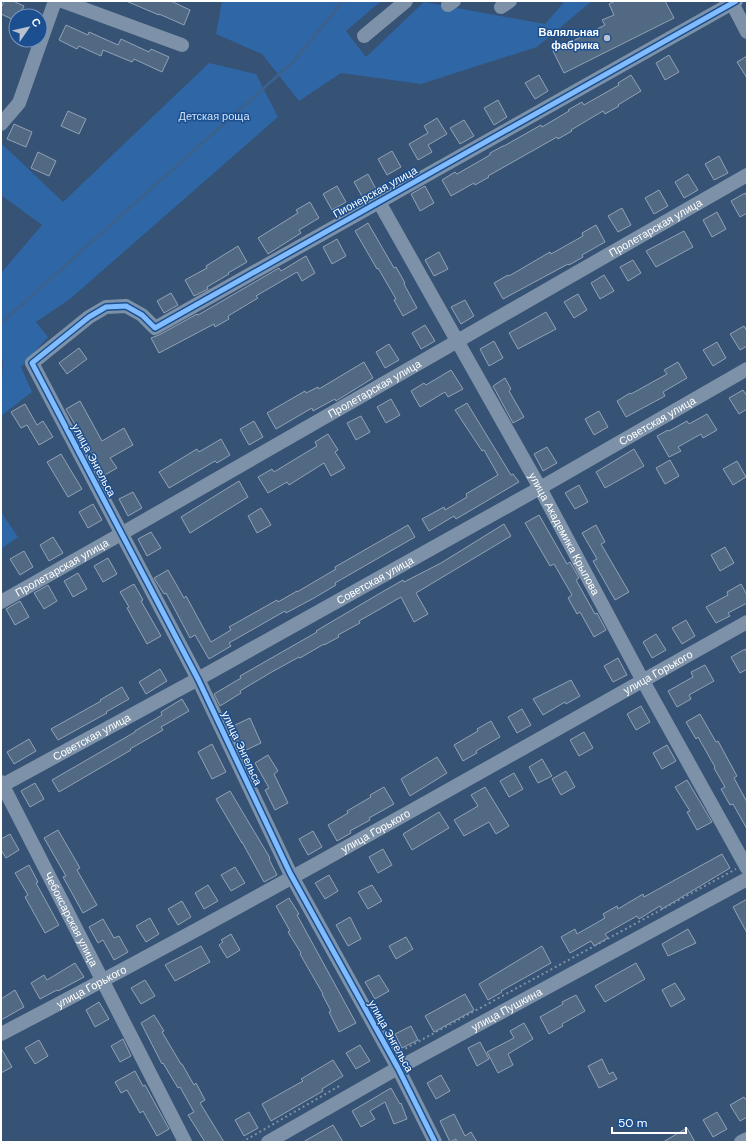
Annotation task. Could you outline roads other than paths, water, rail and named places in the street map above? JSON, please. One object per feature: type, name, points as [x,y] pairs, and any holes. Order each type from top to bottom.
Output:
[{"type":"street","points":[[1,124],[19,103],[55,1]]},
{"type":"street","points":[[62,1],[182,45]]},
{"type":"street","points":[[364,36],[406,1]]},
{"type":"street","points":[[734,2],[747,32]]},
{"type":"street","name":"Пионерская улица","points":[[32,363],[89,317],[106,308],[126,306],[142,315],[155,328],[734,2]]},
{"type":"street","name":"Пролетарская улица","points":[[1,602],[747,175]]},
{"type":"street","name":"улица Академика Крылова","points":[[378,202],[540,488],[643,681],[746,866]]},
{"type":"street","name":"улица Энгельса","points":[[32,363],[198,679],[293,877],[395,1062],[435,1142]]},
{"type":"street","name":"Советская улица","points":[[2,785],[198,679],[540,488],[747,369]]},
{"type":"street","name":"улица Горького","points":[[1,1034],[103,981],[293,877],[747,622]]},
{"type":"street","name":"Чебоксарская улица","points":[[2,785],[185,1142]]},
{"type":"street","name":"улица Пушкина","points":[[268,1142],[395,1062],[747,879]]},
{"type":"street","points":[[741,1142],[747,1139]]},
{"type":"waterway","points":[[1,323],[294,61],[343,1]]},
{"type":"place","name":"Валяльная фабрика","points":[[607,38]]},
{"type":"park label","name":"Детская роща","points":[[214,116]]}]
